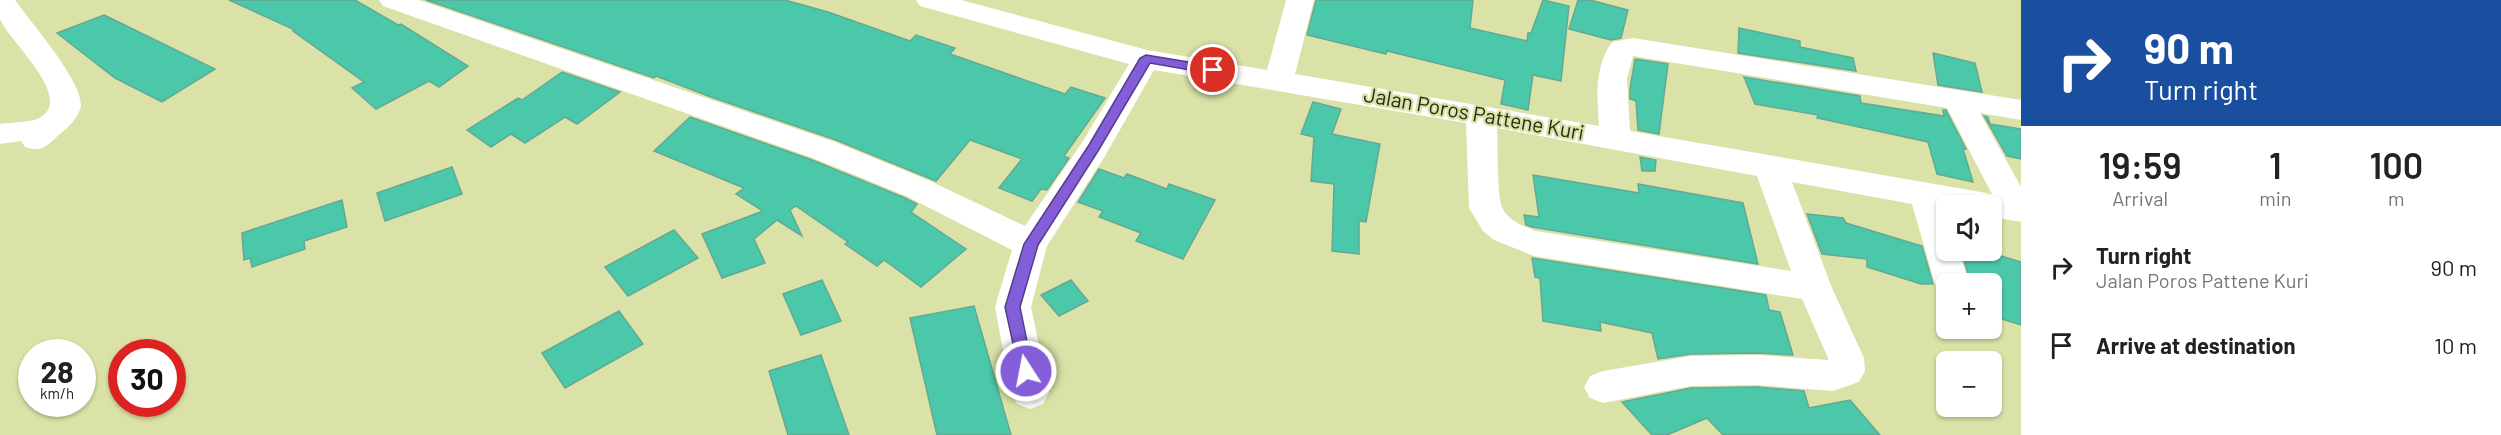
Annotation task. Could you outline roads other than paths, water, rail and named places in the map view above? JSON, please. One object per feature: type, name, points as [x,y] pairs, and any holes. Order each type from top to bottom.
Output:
[{"type":"street","points":[[0,134],[44,133],[64,112],[66,103],[62,85],[1,0]]},
{"type":"street","name":"Jalan Poros Pattene Kuri","points":[[930,0],[1146,58],[1480,114],[2019,210]]},
{"type":"street","points":[[1279,81],[1300,0]]},
{"type":"street","points":[[415,3],[824,150],[917,188],[1031,244]]},
{"type":"street","points":[[1615,139],[1612,71],[1615,58],[1623,48],[1633,47],[2021,111]]},
{"type":"street","points":[[1030,393],[1013,307],[1031,244],[1094,148],[1146,58]]},
{"type":"street","points":[[1958,101],[2019,210]]},
{"type":"street","points":[[1480,114],[1485,208],[1491,219],[1507,234],[1534,243],[1815,288]]},
{"type":"street","points":[[1604,387],[1691,371],[1757,370],[1833,376],[1845,371],[1846,358],[1815,288],[1770,167]]},
{"type":"street","points":[[1926,195],[1949,273]]}]
